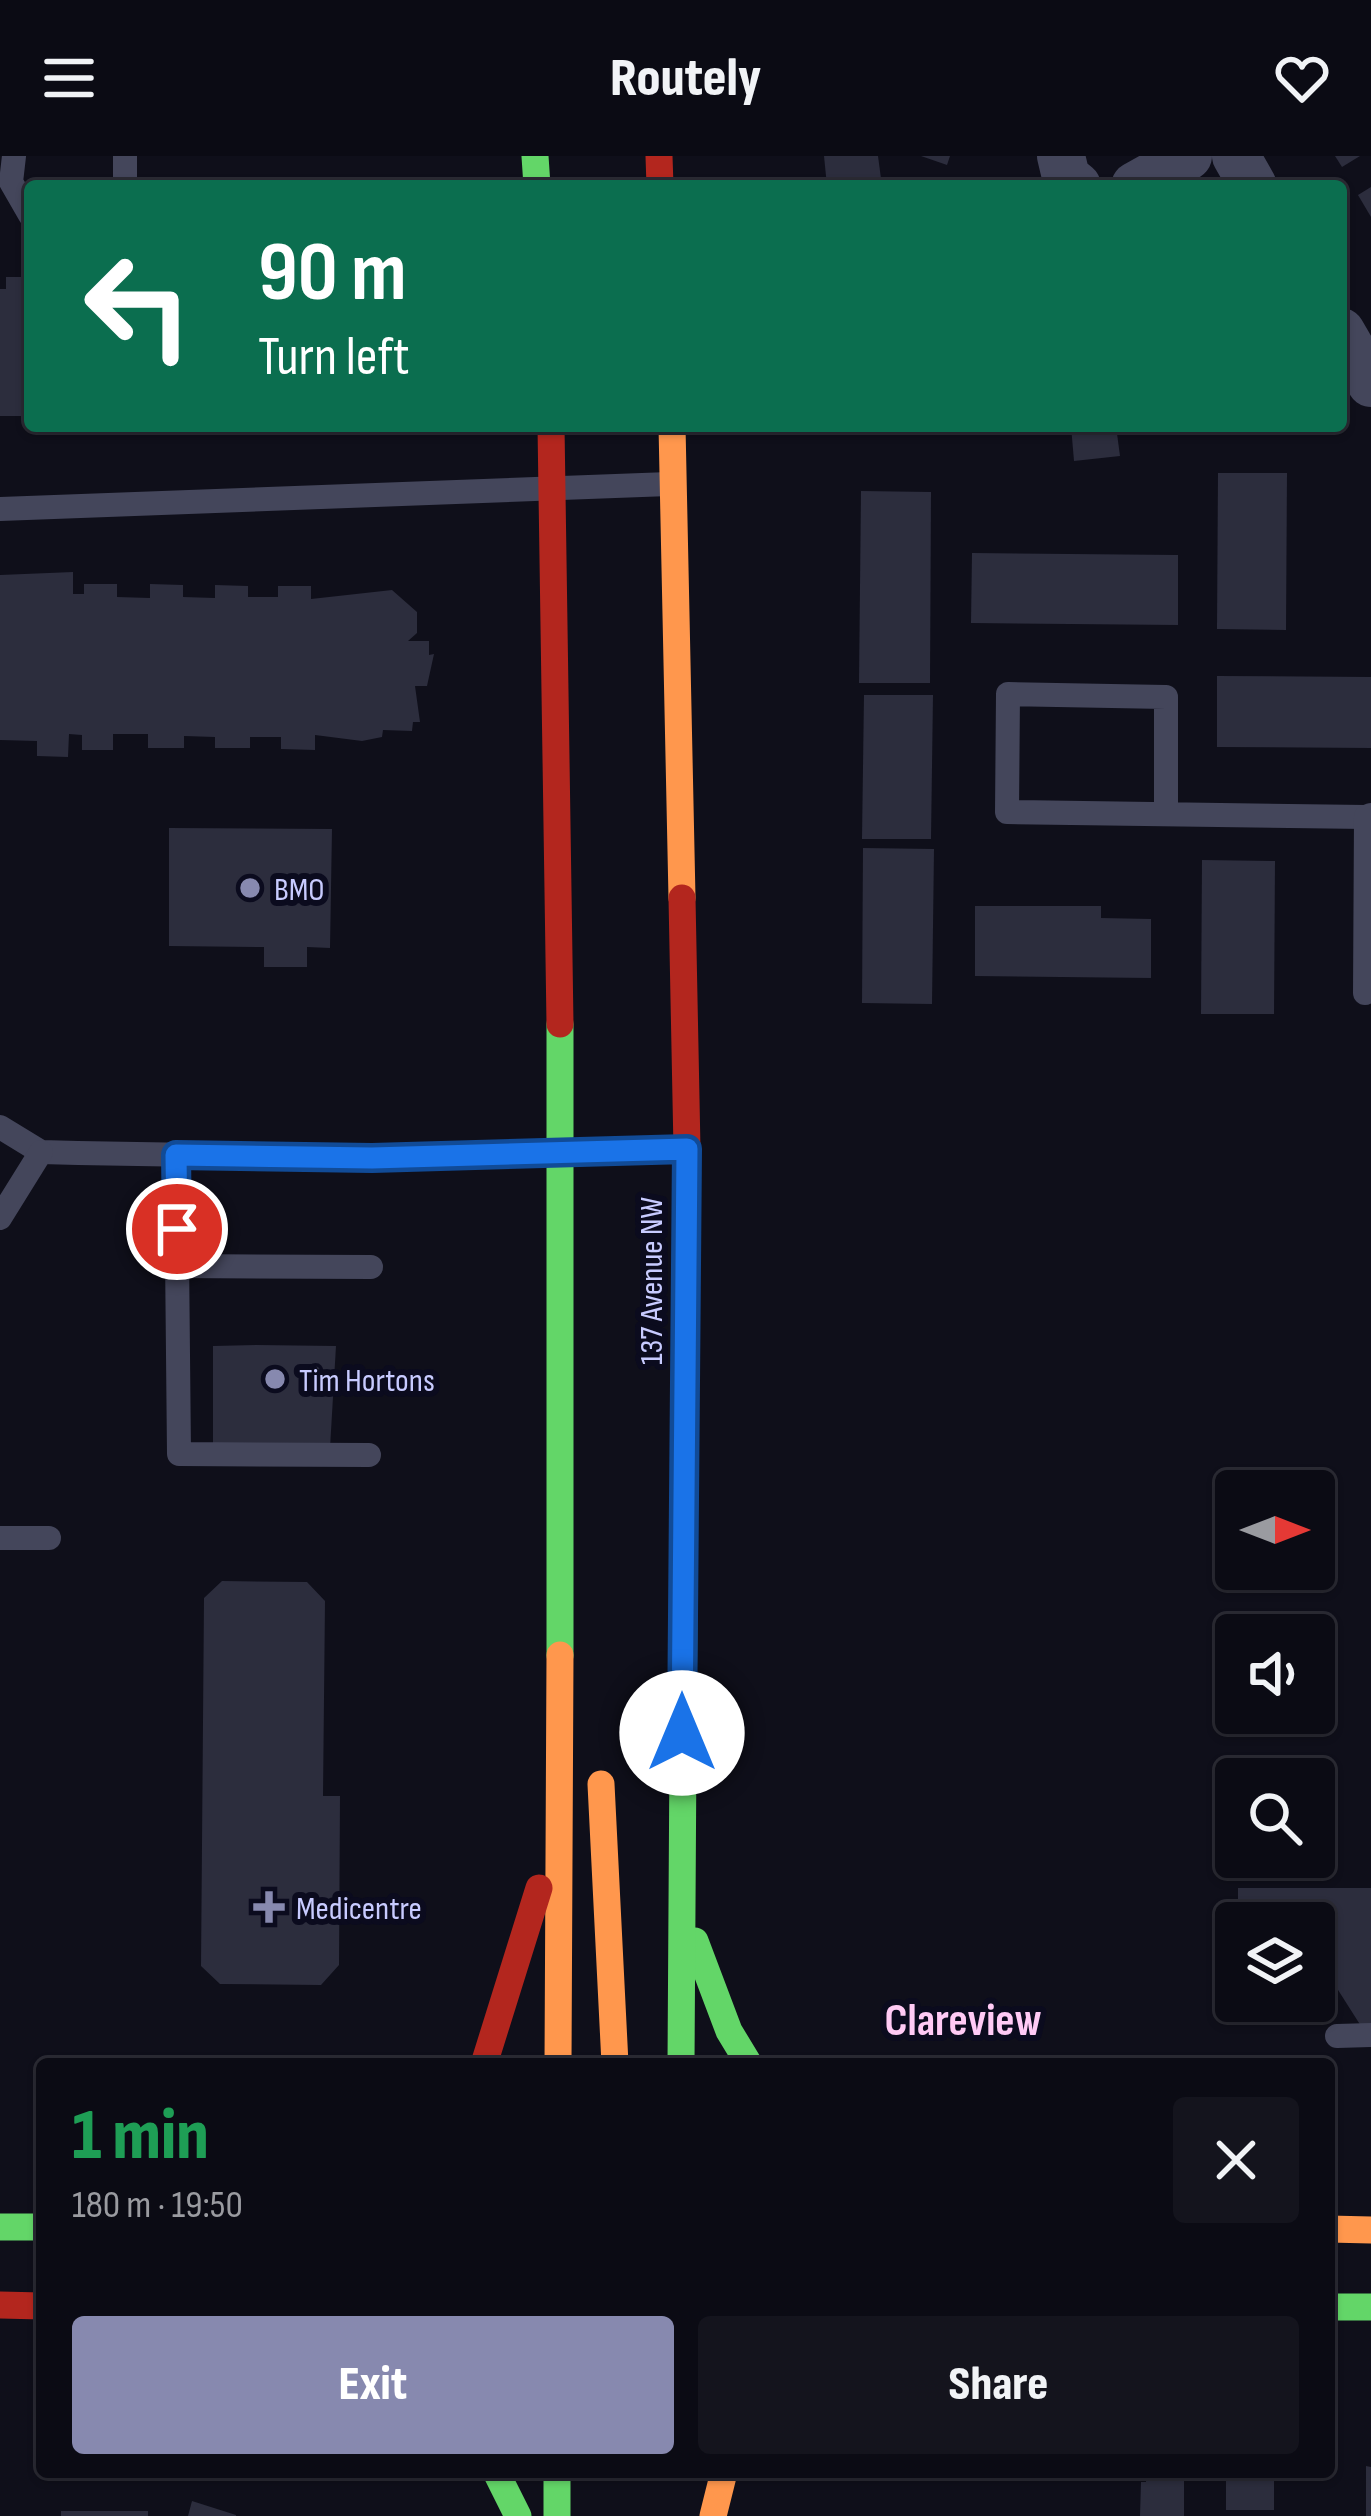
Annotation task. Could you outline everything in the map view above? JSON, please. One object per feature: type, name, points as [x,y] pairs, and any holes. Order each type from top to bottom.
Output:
[{"type":"main road","points":[[551,432],[562,1149],[558,2058]]},
{"type":"main road","name":"137 Avenue NW","points":[[672,432],[687,1149],[681,2058]]},
{"type":"main road","points":[[561,1326],[588,1609]]},
{"type":"main road","points":[[599,1748],[615,2058]]},
{"type":"main road","points":[[486,2058],[560,1822]]},
{"type":"main road","points":[[681,1903],[729,2031],[745,2058]]},
{"type":"main road","points":[[0,2227],[36,2227]]},
{"type":"main road","points":[[1335,2229],[1371,2230]]},
{"type":"main road","points":[[0,2305],[36,2306]]},
{"type":"main road","points":[[1335,2307],[1371,2307]]},
{"type":"main road","points":[[499,2478],[518,2516]]},
{"type":"main road","points":[[556,2478],[557,2516]]},
{"type":"main road","points":[[713,2516],[722,2478]]},
{"type":"street","points":[[1146,180],[1188,156]]},
{"type":"street","points":[[1347,342],[1371,382]]},
{"type":"lane","points":[[14,156],[11,182],[24,204]]},
{"type":"lane","points":[[0,508],[676,483]]},
{"type":"lane","points":[[1166,813],[1166,697],[1008,694],[1007,812],[1368,816],[1365,992]]},
{"type":"lane","points":[[0,1127],[41,1152],[372,1158],[687,1149]]},
{"type":"lane","points":[[0,1218],[41,1152]]},
{"type":"lane","points":[[176,1155],[179,1454],[369,1455]]},
{"type":"lane","points":[[178,1266],[371,1267]]},
{"type":"lane","points":[[0,1538],[49,1538]]},
{"type":"lane","points":[[1337,2036],[1371,2035]]},
{"type":"building","points":[[824,156],[878,156],[881,180],[826,180]]},
{"type":"building","points":[[921,156],[950,156],[947,165]]},
{"type":"building","points":[[1335,156],[1360,156],[1342,167]]},
{"type":"building","points":[[1371,187],[1371,217],[1358,195]]},
{"type":"building","points":[[6,277],[24,277],[24,416],[0,416],[0,289],[6,289]]},
{"type":"building","points":[[1072,432],[1117,432],[1120,456],[1074,461]]},
{"type":"building","points":[[1218,473],[1287,473],[1286,630],[1217,629]]},
{"type":"building","points":[[861,491],[931,492],[930,683],[859,683]]},
{"type":"building","points":[[972,553],[1178,555],[1178,625],[971,623]]},
{"type":"building","points":[[73,572],[73,594],[84,594],[84,584],[117,584],[117,597],[150,598],[150,584],[183,585],[183,597],[215,598],[215,585],[248,586],[248,597],[278,597],[278,586],[311,586],[311,599],[392,590],[417,612],[417,633],[408,641],[429,641],[429,655],[434,654],[427,686],[415,686],[420,722],[413,722],[412,731],[383,730],[382,737],[362,741],[315,735],[315,750],[281,749],[281,737],[250,737],[250,748],[215,748],[215,737],[184,736],[184,748],[148,748],[148,734],[113,734],[113,750],[82,750],[82,735],[69,734],[68,757],[37,756],[37,741],[0,740],[0,575]]},
{"type":"building","points":[[1217,676],[1371,677],[1371,748],[1217,747]]},
{"type":"building","points":[[864,695],[933,695],[931,839],[862,839]]},
{"type":"building","name":"BMO","points":[[169,828],[332,829],[330,948],[307,947],[307,967],[264,967],[264,947],[169,946]]},
{"type":"building","points":[[863,848],[934,849],[932,1004],[862,1003]]},
{"type":"building","points":[[1202,860],[1275,861],[1274,1014],[1201,1014]]},
{"type":"building","points":[[975,906],[1101,906],[1101,918],[1151,919],[1151,978],[975,976]]},
{"type":"building","name":"Tim Hortons","points":[[213,1346],[336,1346],[330,1448],[213,1447]]},
{"type":"building","points":[[222,1581],[307,1582],[325,1601],[323,1796],[340,1796],[339,1965],[321,1985],[220,1984],[201,1966],[204,1598]]},
{"type":"building","points":[[1238,1888],[1371,1888],[1371,2034],[1366,2034],[1335,1985],[1335,1902],[1238,1902]]},
{"type":"building","points":[[1366,2466],[1371,2467],[1371,2516],[1366,2516]]},
{"type":"building","points":[[1146,2478],[1184,2478],[1184,2516],[1140,2516],[1141,2482]]},
{"type":"building","points":[[1226,2478],[1274,2478],[1274,2510],[1226,2510]]},
{"type":"building","points":[[192,2501],[236,2515],[236,2516],[188,2516]]},
{"type":"building","points":[[61,2511],[148,2511],[148,2516],[61,2516]]},
{"type":"traffic: fast","points":[[535,156],[537,180]]},
{"type":"traffic: fast","points":[[560,1024],[560,1655]]},
{"type":"traffic: fast","points":[[681,2058],[684,1592]]},
{"type":"traffic: fast","points":[[695,1941],[729,2031],[745,2058]]},
{"type":"traffic: fast","points":[[0,2227],[36,2227]]},
{"type":"traffic: fast","points":[[1335,2307],[1371,2307]]},
{"type":"traffic: fast","points":[[499,2478],[518,2516]]},
{"type":"traffic: fast","points":[[557,2478],[557,2516]]},
{"type":"traffic: slow","points":[[672,432],[682,898]]},
{"type":"traffic: slow","points":[[558,2058],[560,1655]]},
{"type":"traffic: slow","points":[[601,1784],[615,2058]]},
{"type":"traffic: slow","points":[[1335,2229],[1371,2230]]},
{"type":"traffic: slow","points":[[713,2516],[722,2478]]},
{"type":"traffic: jam","points":[[659,156],[660,180]]},
{"type":"traffic: jam","points":[[551,432],[560,1024]]},
{"type":"traffic: jam","points":[[682,898],[687,1149],[684,1592]]},
{"type":"traffic: jam","points":[[486,2058],[539,1888]]},
{"type":"traffic: jam","points":[[0,2305],[36,2306]]},
{"type":"place","name":"BMO","points":[[250,888]]},
{"type":"place","name":"Tim Hortons","points":[[275,1379]]},
{"type":"place","name":"Medicentre","points":[[269,1907]]},
{"type":"district","name":"Clareview","points":[[963,2019]]},
{"type":"route","points":[[177,1229],[176,1155],[372,1158],[687,1149],[682,1733]]}]
